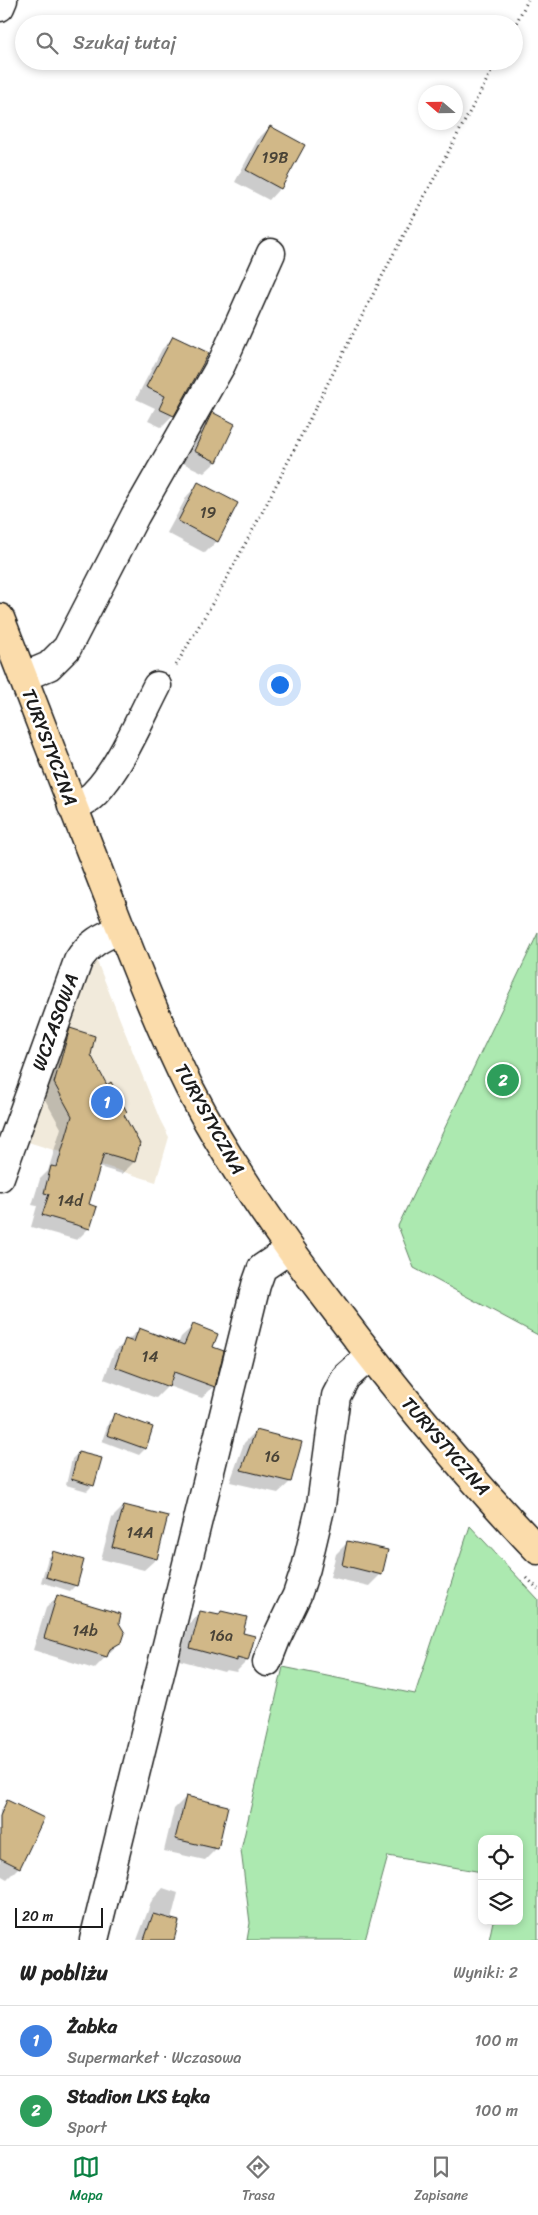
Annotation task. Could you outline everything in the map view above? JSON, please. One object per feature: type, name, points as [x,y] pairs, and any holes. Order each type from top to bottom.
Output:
[{"type":"main road","name":"TURYSTYCZNA","points":[[0,618],[121,929],[164,1032],[190,1088],[242,1178],[290,1248],[370,1356],[475,1481],[538,1550]]},
{"type":"street","points":[[0,8],[4,0]]},
{"type":"street","points":[[23,677],[49,666],[67,648],[135,516],[222,365],[272,253]]},
{"type":"street","points":[[72,806],[86,801],[111,773],[157,686]]},
{"type":"street","name":"WCZASOWA","points":[[0,1177],[7,1132],[78,961],[85,950],[96,939],[121,929]]},
{"type":"street","points":[[94,1940],[256,1285],[262,1268],[290,1248]]},
{"type":"street","points":[[267,1662],[297,1595],[306,1568],[322,1505],[336,1396],[346,1377],[370,1356]]},
{"type":"path","points":[[520,15],[528,0]]},
{"type":"path","points":[[157,686],[174,667],[222,587],[277,484],[393,255],[492,70]]},
{"type":"shaded area","points":[[94,954],[160,1120],[169,1137],[156,1182],[28,1142]]},
{"type":"green space","points":[[538,933],[538,1335],[414,1268],[398,1226]]},
{"type":"green space","points":[[470,1526],[538,1599],[538,1940],[489,1940],[492,1925],[523,1925],[523,1835],[478,1835],[478,1871],[388,1856],[365,1940],[247,1940],[250,1923],[241,1850],[283,1667],[415,1694]]},
{"type":"building","points":[[270,126],[305,145],[281,189],[246,170]]},
{"type":"building","points":[[173,336],[209,353],[174,416],[159,409],[165,396],[146,387]]},
{"type":"building","points":[[212,412],[235,424],[217,462],[194,451]]},
{"type":"building","points":[[198,482],[238,503],[218,542],[178,521]]},
{"type":"building","points":[[70,1028],[95,1036],[91,1055],[107,1085],[111,1082],[127,1112],[124,1115],[140,1144],[135,1162],[104,1153],[89,1204],[97,1207],[90,1229],[42,1215],[49,1194],[44,1193],[51,1166],[57,1167],[72,1116],[54,1083]]},
{"type":"building","points":[[193,1324],[218,1334],[213,1347],[224,1351],[215,1387],[174,1372],[169,1387],[115,1367],[125,1339],[134,1342],[139,1328],[184,1345]]},
{"type":"building","points":[[114,1413],[153,1427],[146,1449],[107,1435]]},
{"type":"building","points":[[256,1430],[302,1442],[291,1482],[241,1470]]},
{"type":"building","points":[[78,1452],[102,1458],[94,1486],[71,1479]]},
{"type":"building","points":[[124,1505],[168,1516],[157,1559],[112,1547]]},
{"type":"building","points":[[347,1541],[388,1550],[382,1575],[342,1565]]},
{"type":"building","points":[[53,1551],[84,1560],[77,1586],[46,1577]]},
{"type":"building","points":[[57,1595],[121,1614],[119,1623],[125,1633],[122,1642],[110,1649],[107,1657],[44,1638]]},
{"type":"building","points":[[200,1611],[219,1615],[221,1611],[247,1617],[243,1633],[255,1636],[248,1661],[237,1658],[237,1661],[190,1648]]},
{"type":"building","points":[[186,1796],[228,1806],[218,1849],[175,1839]]},
{"type":"building","points":[[7,1800],[44,1818],[20,1868],[0,1858],[0,1816]]},
{"type":"building","points":[[153,1914],[179,1921],[174,1940],[144,1940]]},
{"type":"place","name":"Stadion LKS Łąka","points":[[503,1080]]},
{"type":"place","name":"Żabka","points":[[107,1102]]}]
